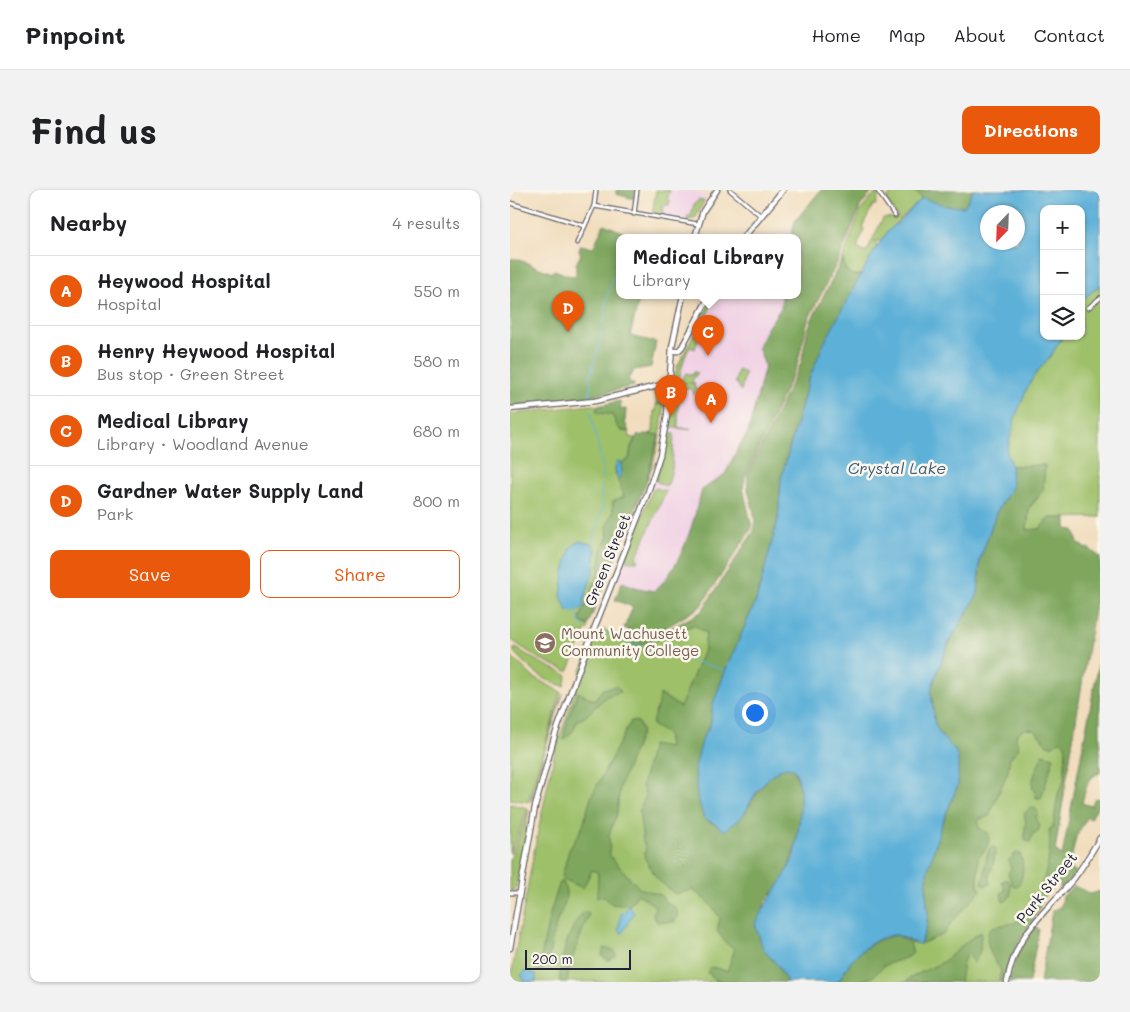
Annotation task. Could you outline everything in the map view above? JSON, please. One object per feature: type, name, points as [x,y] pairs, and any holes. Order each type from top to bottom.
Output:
[{"type":"street","points":[[577,243],[594,206],[596,190]]},
{"type":"street","points":[[634,214],[638,190]]},
{"type":"street","points":[[696,234],[704,207],[717,190]]},
{"type":"street","points":[[730,190],[761,216]]},
{"type":"street","points":[[746,234],[783,190]]},
{"type":"street","points":[[878,190],[895,216]]},
{"type":"street","points":[[510,202],[585,226]]},
{"type":"street","points":[[594,206],[698,224]]},
{"type":"street","points":[[1088,308],[1100,298]]},
{"type":"street","name":"Green Street","points":[[510,948],[535,807],[554,738],[658,463],[665,431],[672,351],[682,299]]},
{"type":"street","points":[[672,351],[678,351],[682,347],[708,299]]},
{"type":"street","points":[[510,409],[592,402],[670,383]]},
{"type":"street","name":"Park Street","points":[[1007,982],[1014,956],[1031,925],[1074,877],[1100,838]]},
{"type":"street","points":[[510,893],[520,893]]},
{"type":"shaded area","points":[[656,190],[686,190],[700,193],[707,197],[695,219],[690,221],[652,214]]},
{"type":"shaded area","points":[[712,299],[782,299],[781,308],[767,328],[758,347],[765,366],[748,433],[725,474],[702,490],[691,531],[673,567],[654,591],[638,588],[617,580],[658,473],[670,426],[677,367]]},
{"type":"green space","points":[[616,190],[635,190],[634,199],[616,194]]},
{"type":"green space","points":[[656,190],[670,190],[667,200],[670,201],[669,205],[664,205],[662,215],[665,216],[652,214]]},
{"type":"green space","points":[[821,190],[874,190],[861,205],[840,257],[808,320],[797,365],[745,477],[743,488],[752,528],[700,607],[657,632],[627,633],[629,630],[624,628],[633,607],[615,600],[622,582],[654,591],[664,581],[672,570],[685,544],[702,490],[725,474],[748,433],[765,366],[758,347],[767,328],[781,308],[782,299],[801,299],[801,234],[791,234],[795,221]]},
{"type":"green space","points":[[896,190],[914,190],[922,198],[895,224],[881,241],[875,241],[877,246],[861,275],[852,275],[845,269],[843,258],[860,212],[870,198],[877,193],[876,205],[873,205],[863,225],[864,229],[857,248],[866,253],[883,218],[898,217],[886,199]]},
{"type":"green space","points":[[914,190],[974,190],[964,207],[944,206],[930,202],[918,195]]},
{"type":"green space","points":[[698,200],[704,201],[695,219],[687,220],[688,216],[691,216],[694,204]]},
{"type":"green space","points":[[604,224],[627,234],[616,234],[616,299],[639,299],[630,336],[656,342],[651,367],[634,370],[631,376],[628,377],[630,383],[633,383],[634,386],[587,397],[510,406],[510,259],[517,259],[552,273],[554,270],[570,276],[576,275],[576,264],[581,254],[579,250],[581,245],[593,248]]},
{"type":"green space","points":[[843,258],[844,266],[850,274],[861,275],[809,379],[781,479],[778,520],[756,601],[726,669],[713,704],[710,726],[703,737],[710,822],[717,825],[741,818],[760,789],[779,769],[785,767],[793,770],[798,781],[801,811],[796,844],[786,873],[765,903],[763,915],[763,949],[778,966],[787,982],[723,982],[713,979],[707,973],[711,967],[727,971],[735,949],[726,943],[717,931],[720,918],[710,904],[693,890],[675,894],[657,879],[644,857],[646,848],[643,842],[639,810],[646,796],[642,786],[652,745],[669,748],[667,734],[652,725],[660,694],[680,707],[704,650],[706,633],[694,625],[659,639],[634,646],[629,637],[662,633],[701,612],[754,531],[755,517],[748,488],[748,474],[801,363],[812,319]]},
{"type":"green space","points":[[1100,285],[1100,517],[1049,518],[1040,529],[1027,530],[1029,508],[1038,498],[1044,465],[1011,466],[1007,455],[1010,434],[1021,400],[1031,381],[1060,340],[1085,340],[1085,298]]},
{"type":"green space","points":[[712,299],[716,299],[701,325],[698,326]]},
{"type":"green space","points":[[695,332],[701,334],[697,333],[695,335],[699,337],[695,349],[690,347],[684,359],[677,402],[673,404],[677,367]]},
{"type":"green space","points":[[738,370],[745,373],[741,391],[737,383],[735,383]]},
{"type":"green space","points":[[694,372],[698,373],[692,380],[695,384],[694,388],[697,389],[694,395],[692,389],[679,388],[680,385],[687,382],[681,384],[686,373],[693,375]]},
{"type":"green space","points":[[659,388],[665,392],[665,404],[656,403],[657,395],[649,391]]},
{"type":"green space","points":[[679,389],[683,390],[679,390],[678,426],[680,428],[690,428],[690,430],[670,427],[673,405],[678,403]]},
{"type":"green space","points":[[620,401],[621,409],[626,409],[625,422],[629,432],[619,429],[612,415],[596,411],[598,406]]},
{"type":"green space","points":[[656,404],[664,405],[662,425],[658,445],[645,485],[659,435],[649,434],[653,432]]},
{"type":"green space","name":"Mount Wachusett Community College","points":[[592,405],[598,406],[596,411],[612,415],[621,431],[629,432],[630,437],[635,438],[629,459],[621,463],[615,471],[624,497],[613,501],[613,513],[607,532],[608,537],[603,546],[599,570],[587,604],[580,617],[585,625],[588,625],[588,629],[585,631],[567,671],[538,658],[510,639],[510,414]]},
{"type":"green space","points":[[669,433],[674,434],[672,469],[668,484],[665,486],[656,481]]},
{"type":"green space","points":[[638,434],[641,436],[644,434],[659,435],[645,485],[588,625],[581,622],[580,617],[587,604],[599,570],[603,546],[608,537],[607,524],[613,513],[613,501],[624,497],[617,478],[616,465],[618,461],[622,463],[629,459],[631,447]]},
{"type":"green space","points":[[1045,465],[1043,490],[1029,508],[1027,530],[1040,529],[1049,518],[1066,518],[1066,529],[1074,530],[1078,543],[1100,557],[1100,573],[1055,850],[1062,856],[1100,656],[1100,773],[1089,781],[1082,803],[1091,806],[1095,798],[1100,799],[1100,805],[1098,805],[1091,819],[1087,817],[1076,837],[1069,869],[1077,872],[1060,889],[1060,881],[1043,898],[1038,912],[1013,953],[1004,982],[999,982],[1001,970],[990,950],[987,938],[988,933],[992,927],[1018,921],[1039,891],[1048,861],[1049,830],[1053,827],[1058,794],[1064,780],[1066,748],[1065,744],[1060,741],[1052,746],[1047,745],[1035,730],[1024,729],[1017,734],[1016,739],[1019,748],[1010,758],[1008,771],[989,816],[980,819],[978,823],[979,828],[988,833],[989,837],[987,846],[978,857],[978,885],[981,890],[952,922],[944,934],[920,944],[926,929],[928,914],[926,894],[927,873],[941,826],[958,785],[957,757],[954,749],[942,737],[935,725],[931,692],[949,642],[978,594],[980,560],[996,513],[1012,487],[1011,466]]},
{"type":"green space","points":[[656,488],[666,491],[636,558],[639,560],[627,561],[626,557],[652,491]]},
{"type":"green space","points":[[694,624],[706,632],[704,650],[755,924],[787,982],[510,982],[555,751],[580,673],[595,636],[599,637],[603,629],[625,638],[629,637],[634,646],[659,639]]},
{"type":"green space","points":[[516,648],[539,662],[567,675],[564,686],[550,681],[530,668],[514,652]]},
{"type":"green space","points":[[510,655],[533,677],[561,692],[528,802],[510,799]]},
{"type":"green space","points":[[616,686],[621,692],[607,696],[585,717],[577,721],[573,731],[563,740],[578,692],[594,700],[603,689]]},
{"type":"green space","points":[[563,693],[542,759],[532,799],[530,802],[548,737]]},
{"type":"green space","points":[[631,721],[638,722],[642,731],[620,786],[617,814],[609,834],[610,856],[639,888],[661,895],[665,901],[676,909],[678,916],[674,922],[657,922],[653,915],[655,906],[638,894],[629,906],[612,904],[603,896],[597,898],[598,873],[592,870],[583,888],[565,880],[562,876],[569,850],[583,826],[591,797]]},
{"type":"green space","points":[[935,725],[1074,728],[1055,850],[1067,860],[1065,876],[1036,905],[1001,970],[999,982],[837,982],[897,935],[913,943]]},
{"type":"green space","points":[[1042,754],[1054,757],[1041,798],[1036,798],[1032,785]]},
{"type":"green space","points":[[510,804],[528,808],[510,854]]},
{"type":"green space","points":[[1030,808],[1035,808],[1038,812],[1036,817],[1040,826],[1037,833],[1033,833],[1030,842],[1026,841],[1025,838],[1024,814]]},
{"type":"green space","points":[[529,810],[516,887],[513,891],[510,891],[510,860]]},
{"type":"green space","points":[[994,847],[996,849],[993,866],[989,874],[990,884],[985,886],[982,883],[987,857],[990,848]]},
{"type":"green space","points":[[1016,853],[1020,854],[1023,871],[1018,886],[1013,886],[1008,873],[1011,869],[1009,860]]},
{"type":"green space","points":[[1007,880],[1010,883],[1011,894],[1003,902],[1001,893],[1005,890],[1002,881]]},
{"type":"green space","points":[[563,881],[566,889],[565,902],[553,934],[550,953],[542,971],[538,971],[550,914],[560,882]]},
{"type":"green space","points":[[1074,886],[1091,894],[1100,891],[1100,982],[1040,982],[1052,911],[1061,906],[1063,896]]},
{"type":"green space","points":[[585,911],[589,914],[570,964],[567,982],[558,982],[560,980],[561,963],[566,943],[575,924]]},
{"type":"green space","points":[[1035,927],[1039,929],[1029,982],[1009,982],[1022,944]]},
{"type":"green space","points":[[981,932],[980,951],[973,964],[970,955],[967,954],[963,962],[960,982],[905,982],[944,961]]},
{"type":"green space","points":[[897,935],[910,943],[913,953],[885,965],[868,979],[837,982],[850,963],[865,948],[877,941]]},
{"type":"green space","points":[[604,948],[615,951],[616,956],[608,960],[602,956]]},
{"type":"water","name":"Crystal Lake","points":[[974,190],[1100,190],[1100,285],[1085,298],[1085,205],[1040,205],[1040,340],[1061,340],[1034,376],[1015,418],[1007,452],[1011,466],[1012,487],[996,513],[980,560],[978,594],[949,642],[931,692],[935,725],[958,757],[958,785],[941,826],[927,873],[926,894],[928,914],[926,929],[920,944],[898,935],[888,936],[876,941],[859,953],[836,982],[787,982],[778,966],[763,949],[755,924],[785,875],[793,858],[800,803],[797,774],[791,768],[781,769],[774,774],[758,790],[740,819],[724,831],[704,818],[697,795],[695,767],[703,737],[710,726],[713,704],[756,601],[778,520],[781,479],[809,379],[823,345],[871,256],[888,231],[922,198],[947,206],[964,207]]},
{"type":"water","points":[[618,461],[620,461],[622,471],[619,479],[615,468]]},
{"type":"water","points":[[579,541],[592,544],[596,548],[594,571],[584,600],[584,607],[575,612],[567,611],[561,596],[564,571],[571,547]]},
{"type":"water","points":[[629,906],[634,913],[622,933],[618,931],[621,914]]},
{"type":"water","points":[[525,971],[536,974],[536,982],[527,982],[522,978],[522,974]]},
{"type":"waterway","points":[[589,397],[591,383],[589,377],[593,371],[592,366],[599,346],[611,278],[616,276]]},
{"type":"waterway","points":[[590,410],[602,463],[603,479],[601,494],[603,506],[592,544]]},
{"type":"waterway","points":[[577,611],[580,624],[585,627]]},
{"type":"waterway","points":[[601,631],[640,646],[725,670]]},
{"type":"place","name":"Gardner Water Supply Land","points":[[568,332]]},
{"type":"place","name":"Medical Library","points":[[708,356]]},
{"type":"place","name":"Henry Heywood Hospital","points":[[671,416]]},
{"type":"place","name":"Heywood Hospital","points":[[711,423]]},
{"type":"place","name":"Mount Wachusett Community College","points":[[545,643]]}]
